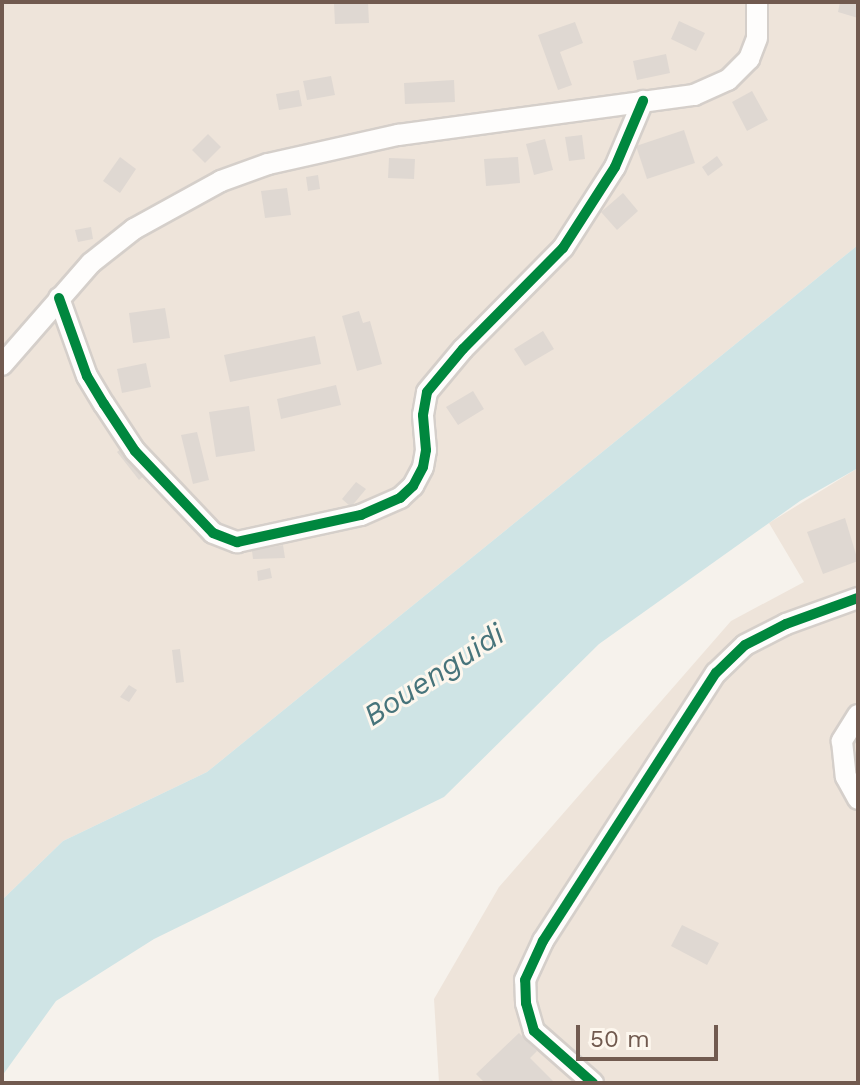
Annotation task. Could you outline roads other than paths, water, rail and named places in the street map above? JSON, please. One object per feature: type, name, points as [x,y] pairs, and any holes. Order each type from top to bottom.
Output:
[{"type":"street","points":[[2,365],[91,263],[134,229],[221,181],[268,164],[398,135],[694,95],[728,80],[749,59],[757,38],[757,2]]},
{"type":"street","points":[[59,298],[87,376],[104,404],[135,451],[213,533],[237,542],[361,515],[400,498],[413,486],[423,467],[426,450],[423,415],[427,392],[463,349],[563,248],[615,167],[643,101]]},
{"type":"street","points":[[593,1083],[534,1031],[526,1003],[525,980],[543,941],[716,673],[745,645],[772,631],[858,598]]},
{"type":"street","points":[[858,715],[842,741],[846,777],[858,799]]},
{"type":"water","name":"Bouenguidi","points":[[858,245],[858,468],[800,501],[599,644],[444,797],[154,939],[56,1001],[2,1076],[2,900],[63,841],[207,772]]}]
